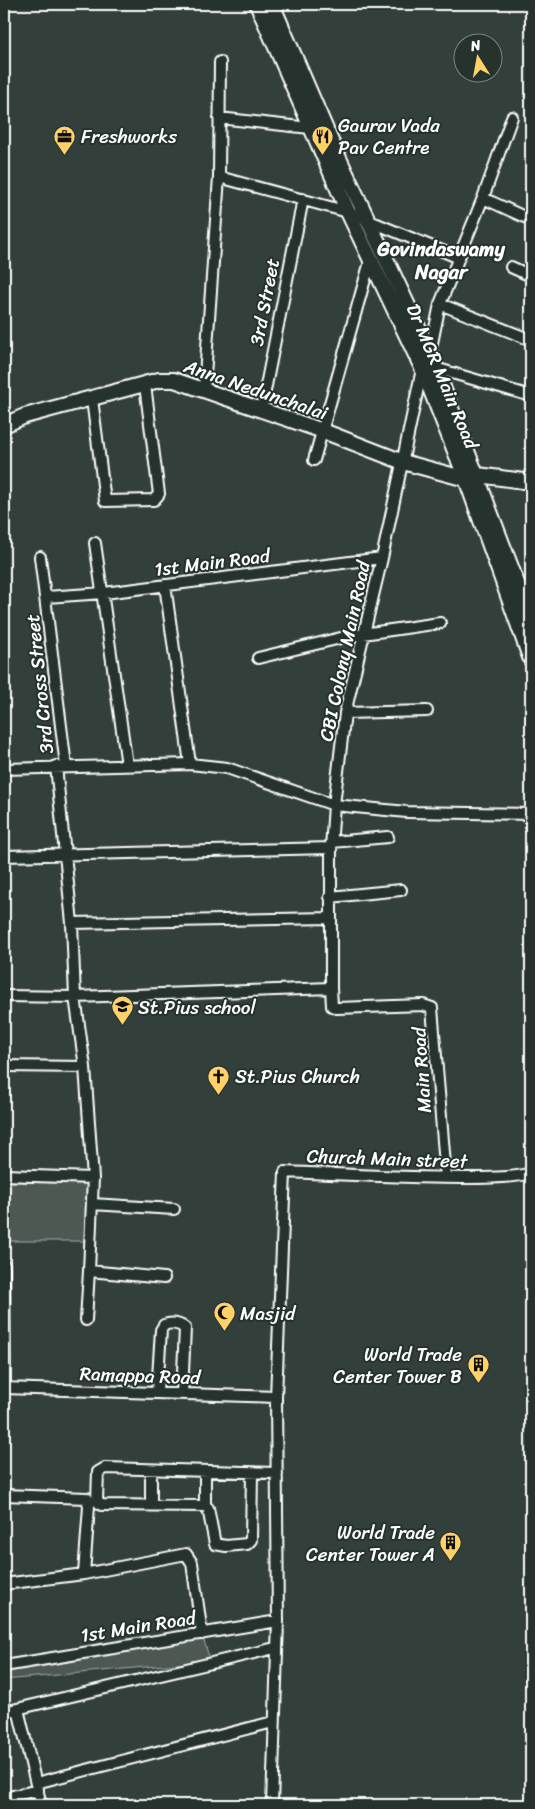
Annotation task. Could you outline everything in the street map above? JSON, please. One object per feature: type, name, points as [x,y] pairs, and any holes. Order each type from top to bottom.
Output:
[{"type":"main road","name":"Dr MGR Main Road","points":[[256,4],[348,212],[370,258],[429,368],[531,620]]},
{"type":"main road","name":"Dr MGR Main Road","points":[[272,4],[367,219],[430,353],[429,368]]},
{"type":"main road","name":"Anna Nedunchalai","points":[[4,425],[25,416],[159,380],[174,380],[323,431],[402,462],[472,477],[531,482]]},
{"type":"main road","name":"Dr MGR Main Road","points":[[472,477],[531,660]]},
{"type":"street","points":[[204,390],[219,177],[220,62]]},
{"type":"street","points":[[430,353],[440,304],[457,256],[483,198],[512,117]]},
{"type":"street","points":[[219,118],[310,128]]},
{"type":"street","points":[[219,177],[348,212],[457,256]]},
{"type":"street","points":[[483,198],[531,220]]},
{"type":"street","name":"3rd Street","points":[[260,411],[302,199]]},
{"type":"street","points":[[314,460],[370,258]]},
{"type":"street","points":[[511,267],[531,276]]},
{"type":"street","points":[[440,304],[531,340]]},
{"type":"street","points":[[429,368],[531,396]]},
{"type":"street","name":"CBI Colony Main Road","points":[[331,1000],[330,897],[332,845],[334,805],[345,713],[382,558],[402,462],[429,368]]},
{"type":"street","points":[[92,399],[104,501],[154,500],[159,494],[145,385]]},
{"type":"street","points":[[95,542],[104,593],[127,766]]},
{"type":"street","name":"3rd Cross Street","points":[[40,557],[46,597],[61,766],[63,854],[72,923],[76,997],[85,1067],[93,1178],[86,1320]]},
{"type":"street","name":"1st Main Road","points":[[46,597],[104,593],[382,558]]},
{"type":"street","points":[[165,585],[190,764]]},
{"type":"street","points":[[258,658],[363,634],[440,623]]},
{"type":"street","points":[[345,713],[427,711]]},
{"type":"street","points":[[4,769],[190,764],[227,768],[334,805],[407,812],[531,814]]},
{"type":"street","points":[[4,856],[332,845],[388,837]]},
{"type":"street","points":[[330,897],[400,890]]},
{"type":"street","points":[[72,923],[330,918]]},
{"type":"street","points":[[4,996],[76,997],[331,988]]},
{"type":"street","name":"Main Road","points":[[331,1000],[332,1006],[336,1008],[429,1005],[432,1008],[446,1177]]},
{"type":"street","points":[[4,1066],[85,1067]]},
{"type":"street","name":"Church Main street","points":[[276,1397],[285,1172],[513,1178],[531,1172]]},
{"type":"street","points":[[4,1175],[93,1178]]},
{"type":"street","points":[[92,1204],[174,1208]]},
{"type":"street","points":[[4,1266],[5,1388]]},
{"type":"street","points":[[89,1271],[164,1278]]},
{"type":"street","points":[[157,1393],[161,1330],[164,1325],[170,1323],[185,1328],[182,1394]]},
{"type":"street","name":"Ramappa Road","points":[[5,1388],[276,1397]]},
{"type":"street","points":[[270,1805],[278,1621],[276,1397]]},
{"type":"street","points":[[205,1506],[101,1505],[97,1501],[98,1472],[100,1469],[277,1474]]},
{"type":"street","points":[[151,1470],[152,1505]]},
{"type":"street","points":[[205,1472],[205,1506],[208,1508],[214,1544],[226,1546],[247,1544],[251,1540],[252,1473]]},
{"type":"street","points":[[4,1495],[86,1498],[88,1506],[84,1574]]},
{"type":"street","points":[[4,1584],[84,1574],[186,1554],[192,1563],[202,1634]]},
{"type":"street","name":"1st Main Road","points":[[4,1666],[278,1621]]},
{"type":"street","points":[[4,1712],[276,1648]]},
{"type":"street","points":[[18,1710],[41,1805]]},
{"type":"street","points":[[4,1798],[37,1786],[273,1722]]},
{"type":"shaded area","points":[[8,1182],[88,1183],[86,1241],[9,1241]]},
{"type":"shaded area","points":[[203,1637],[210,1661],[4,1680],[4,1668]]},
{"type":"place","name":"Freshworks","points":[[65,155]]},
{"type":"place","name":"Gaurav Vada Pav Centre","points":[[322,155]]},
{"type":"place","name":"St.Pius school","points":[[122,1026]]},
{"type":"place","name":"St.Pius Church","points":[[219,1095]]},
{"type":"place","name":"Masjid","points":[[224,1332]]},
{"type":"place","name":"World Trade Center Tower B","points":[[478,1384]]},
{"type":"place","name":"World Trade Center Tower A","points":[[451,1562]]},
{"type":"district","name":"Govindaswamy Nagar","points":[[441,260]]}]
